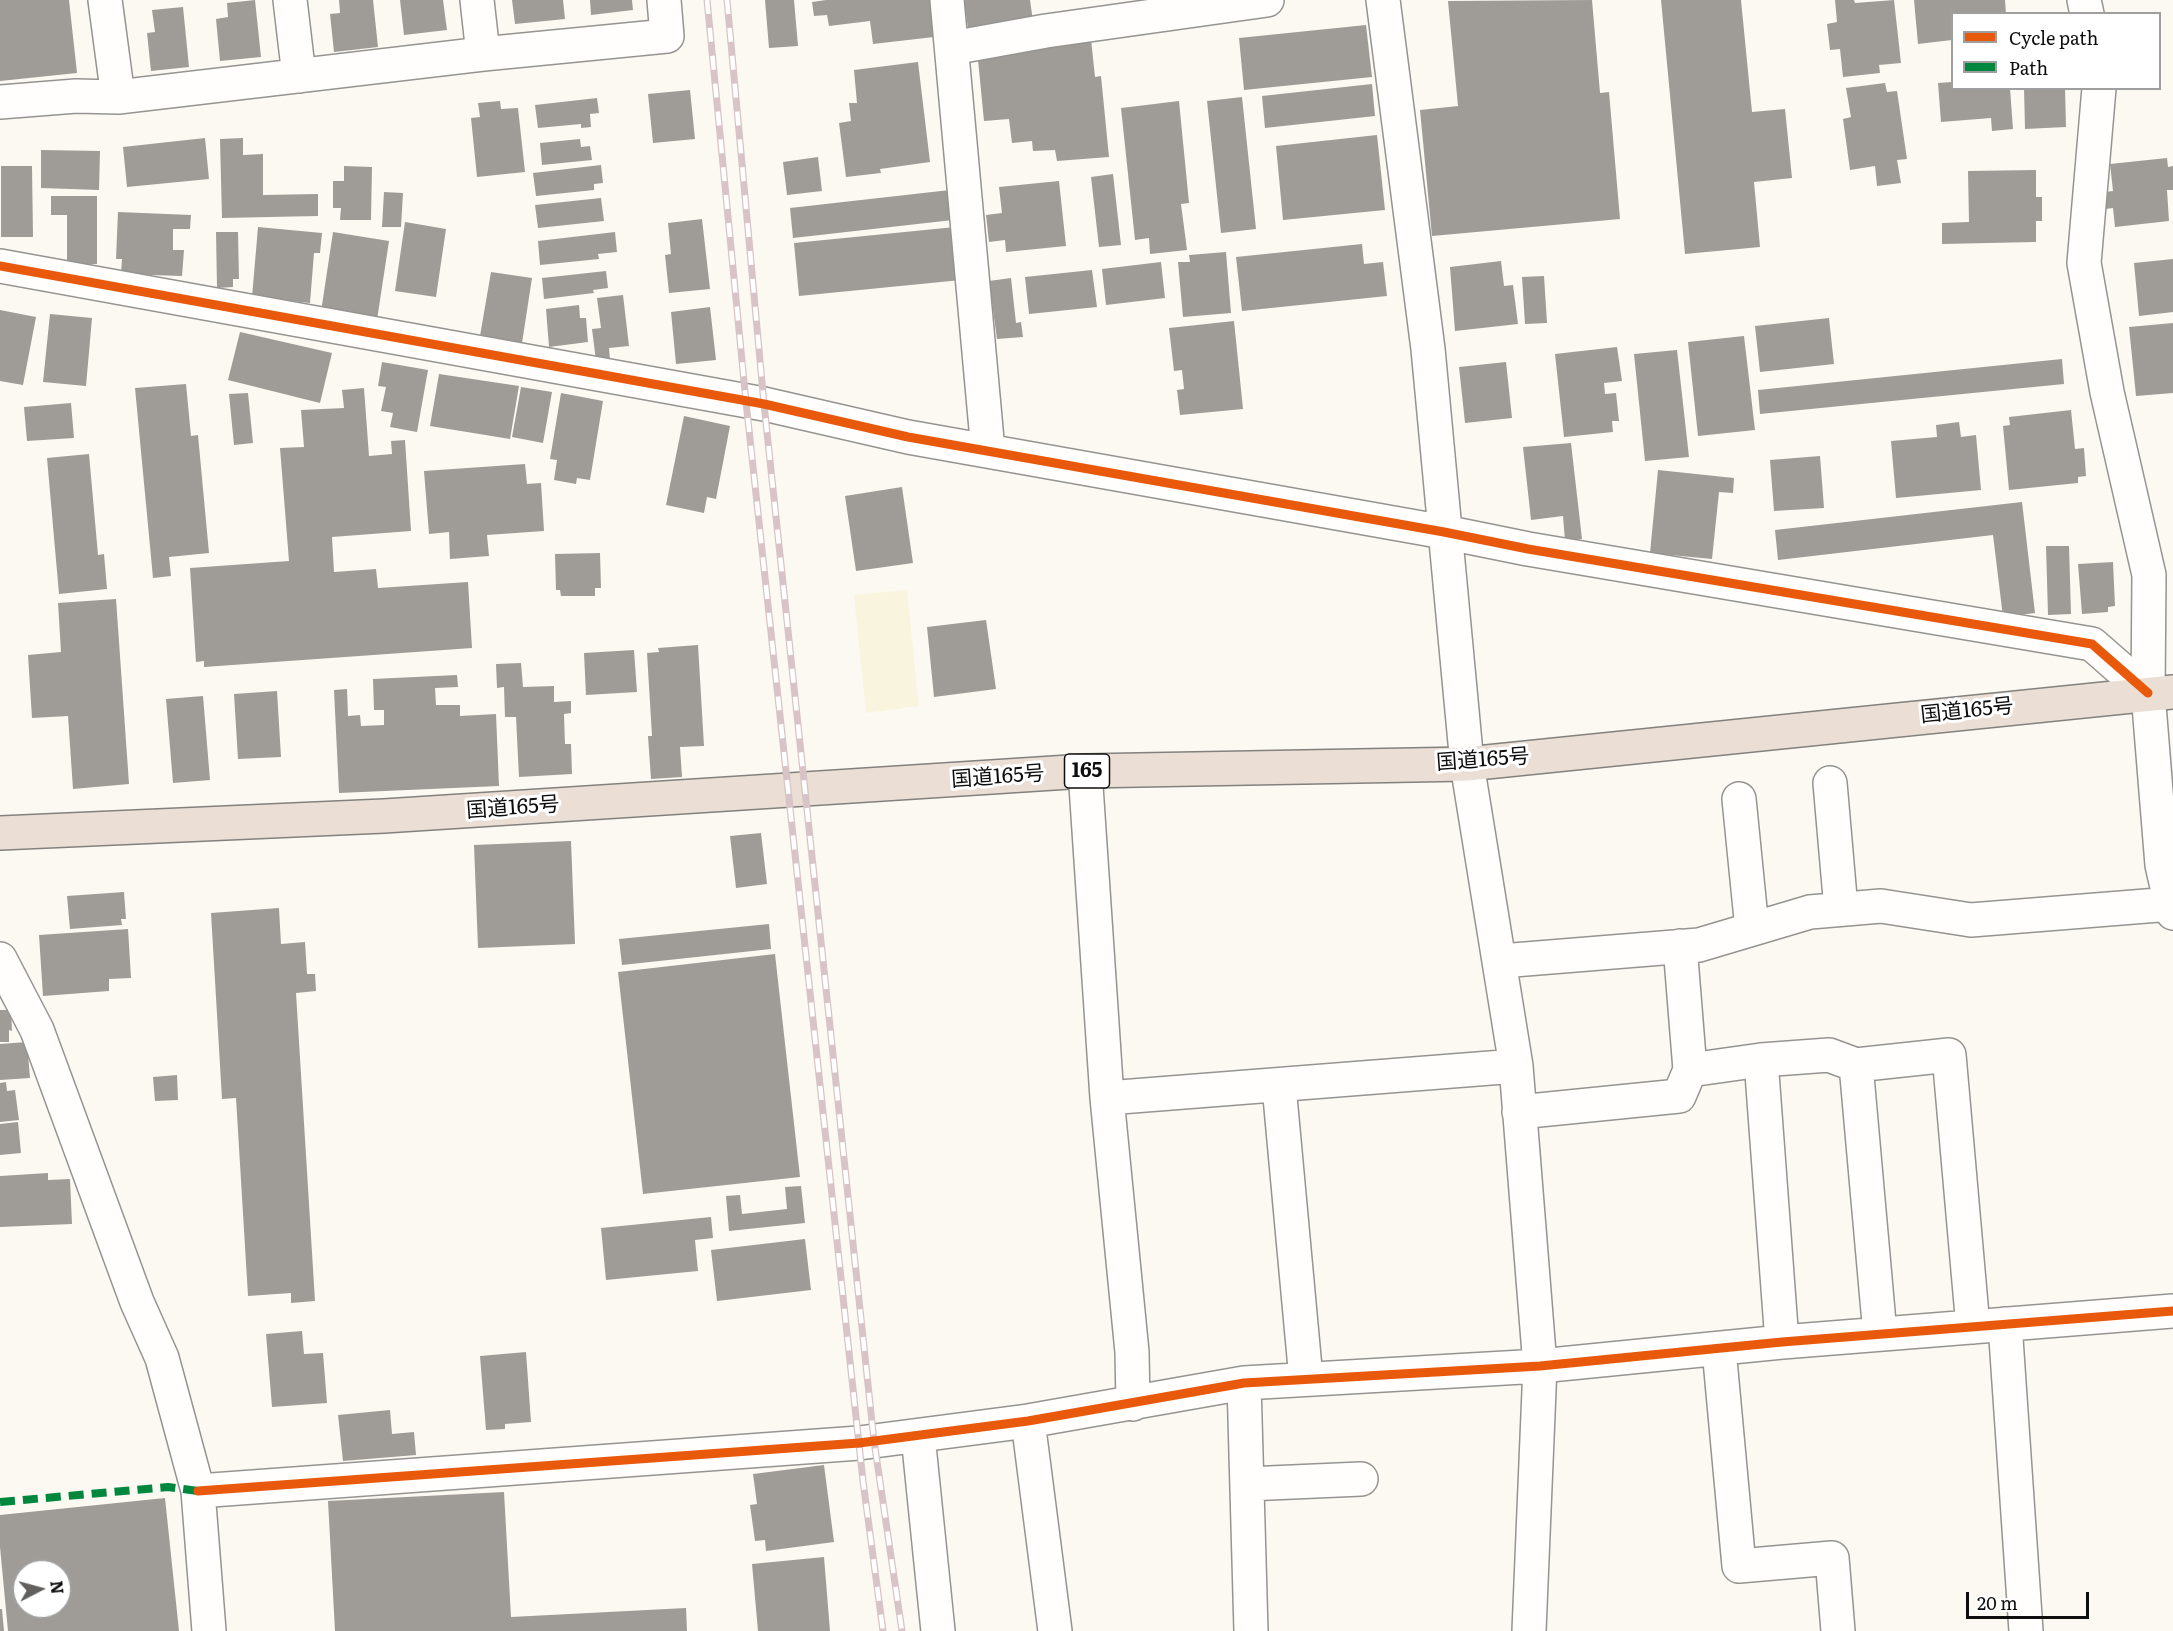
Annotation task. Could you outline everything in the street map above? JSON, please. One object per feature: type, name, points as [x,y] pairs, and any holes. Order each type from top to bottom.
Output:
[{"type":"highway","name":"国道165号","points":[[0,833],[384,816],[1085,771],[1467,764],[2161,692]]},
{"type":"street","points":[[105,0],[118,97]]},
{"type":"street","points":[[290,0],[299,76]]},
{"type":"street","points":[[477,0],[483,54]]},
{"type":"street","points":[[0,102],[76,96],[118,97],[483,54],[667,36],[664,0]]},
{"type":"street","points":[[947,0],[988,451]]},
{"type":"street","points":[[952,48],[1046,31],[1267,0]]},
{"type":"street","points":[[1383,0],[1428,349],[1467,764],[1501,961],[1516,1066],[1540,1366],[1529,1631]]},
{"type":"street","points":[[1501,961],[1699,945],[1810,912],[1841,909],[1881,906],[1971,920],[2172,908],[2162,865],[2161,692],[2148,575],[2107,392],[2084,263],[2099,90]]},
{"type":"street","points":[[0,266],[764,405],[908,437],[1540,551],[2092,644],[2161,692]]},
{"type":"street","points":[[1085,771],[1107,1098],[1132,1352],[1133,1404]]},
{"type":"street","points":[[1830,783],[1841,909]]},
{"type":"street","points":[[1739,799],[1752,929]]},
{"type":"street","points":[[1519,1112],[1679,1096],[1690,1070],[1680,946]]},
{"type":"street","points":[[0,959],[38,1030],[133,1291],[162,1358],[198,1491],[209,1631]]},
{"type":"street","points":[[1690,1070],[1761,1060],[1829,1055],[1856,1065],[1949,1055],[1989,1325],[2026,1631]]},
{"type":"street","points":[[1761,1060],[1782,1342]]},
{"type":"street","points":[[1856,1065],[1880,1334]]},
{"type":"street","points":[[1107,1098],[1516,1066]]},
{"type":"street","points":[[1279,1086],[1306,1379]]},
{"type":"street","points":[[198,1491],[847,1444],[1028,1421],[1244,1383],[1540,1366],[1782,1342],[2173,1311]]},
{"type":"street","points":[[1719,1349],[1739,1566],[1832,1558],[1838,1631]]},
{"type":"street","points":[[1244,1383],[1251,1631]]},
{"type":"street","points":[[1028,1421],[1055,1631]]},
{"type":"street","points":[[918,1436],[938,1631]]},
{"type":"street","points":[[1247,1484],[1361,1479]]},
{"type":"shaded area","points":[[907,590],[919,706],[866,713],[854,595]]},
{"type":"building","points":[[0,0],[69,0],[77,73],[0,81]]},
{"type":"building","points":[[255,0],[261,57],[220,61],[216,19],[228,17],[227,3]]},
{"type":"building","points":[[339,0],[373,0],[378,47],[334,52],[330,14],[340,13]]},
{"type":"building","points":[[400,0],[443,0],[447,30],[404,35]]},
{"type":"building","points":[[512,0],[563,0],[565,19],[515,24]]},
{"type":"building","points":[[590,0],[632,0],[633,10],[591,15]]},
{"type":"building","points":[[765,0],[794,0],[798,46],[769,48]]},
{"type":"building","points":[[930,0],[934,37],[873,44],[870,21],[829,26],[827,15],[814,16],[812,2]]},
{"type":"building","points":[[964,0],[1030,0],[1033,21],[968,29]]},
{"type":"building","points":[[1592,0],[1600,93],[1609,92],[1620,219],[1432,236],[1420,110],[1458,106],[1448,1]]},
{"type":"building","points":[[1661,0],[1741,0],[1752,112],[1785,109],[1792,178],[1754,182],[1760,247],[1685,254]]},
{"type":"building","points":[[1835,0],[1854,0],[1855,3],[1894,0],[1901,63],[1879,65],[1880,73],[1843,77],[1840,49],[1830,50],[1827,24],[1837,22]]},
{"type":"building","points":[[1914,0],[2005,0],[2006,12],[1951,12],[1951,40],[1918,44]]},
{"type":"building","points":[[183,7],[189,67],[151,71],[147,33],[155,32],[152,10]]},
{"type":"building","points":[[1366,25],[1372,77],[1244,90],[1239,38]]},
{"type":"building","points":[[1091,39],[1095,77],[1101,76],[1109,157],[1057,161],[1055,150],[1033,151],[1032,141],[1012,143],[1009,119],[984,121],[978,60],[985,59],[985,53]]},
{"type":"building","points":[[918,62],[930,162],[880,169],[881,173],[846,177],[839,123],[851,121],[849,103],[857,103],[854,70]]},
{"type":"building","points":[[1951,82],[1951,90],[2010,90],[2013,129],[1992,131],[1991,118],[1941,122],[1938,83]]},
{"type":"building","points":[[1885,83],[1887,92],[1897,91],[1907,159],[1897,160],[1901,183],[1877,186],[1875,166],[1850,170],[1843,119],[1851,117],[1846,88]]},
{"type":"building","points":[[1372,84],[1375,116],[1265,128],[1262,96]]},
{"type":"building","points":[[690,90],[695,139],[653,143],[648,94]]},
{"type":"building","points":[[2024,90],[2065,90],[2066,127],[2025,129]]},
{"type":"building","points":[[1242,97],[1256,229],[1221,233],[1207,101]]},
{"type":"building","points":[[597,98],[599,113],[590,114],[591,127],[581,128],[581,124],[538,128],[535,105]]},
{"type":"building","points":[[500,101],[501,109],[518,108],[525,172],[477,177],[471,118],[480,117],[478,103]]},
{"type":"building","points":[[1179,101],[1189,203],[1181,204],[1187,250],[1150,254],[1149,238],[1135,240],[1121,108]]},
{"type":"building","points":[[1377,135],[1385,210],[1283,220],[1276,146]]},
{"type":"building","points":[[205,138],[209,179],[127,187],[123,147]]},
{"type":"building","points":[[243,138],[243,155],[263,154],[263,195],[318,194],[318,216],[222,218],[220,139]]},
{"type":"building","points":[[580,139],[581,147],[590,146],[592,160],[542,165],[540,143]]},
{"type":"building","points":[[41,150],[100,151],[99,190],[41,188]]},
{"type":"building","points":[[818,157],[822,191],[787,195],[783,162]]},
{"type":"building","points":[[2167,158],[2168,167],[2173,166],[2173,190],[2167,190],[2169,221],[2115,227],[2113,208],[2106,209],[2105,192],[2113,191],[2110,164]]},
{"type":"building","points":[[601,165],[603,183],[594,184],[594,190],[536,196],[533,173]]},
{"type":"building","points":[[1,166],[32,166],[33,237],[1,237]]},
{"type":"building","points":[[344,166],[372,167],[371,220],[340,220],[341,208],[333,208],[333,181],[344,181]]},
{"type":"building","points":[[2036,170],[2036,197],[2042,197],[2042,221],[2036,221],[2036,242],[1942,244],[1942,223],[1969,222],[1968,171]]},
{"type":"building","points":[[1113,174],[1121,245],[1099,247],[1091,177]]},
{"type":"building","points":[[1059,181],[1066,246],[1006,252],[1005,240],[989,242],[986,215],[1002,213],[999,187]]},
{"type":"building","points":[[950,190],[953,220],[793,238],[790,208]]},
{"type":"building","points":[[384,192],[403,193],[401,227],[382,227]]},
{"type":"building","points":[[51,196],[97,196],[97,264],[67,264],[67,215],[51,215]]},
{"type":"building","points":[[601,198],[604,221],[538,228],[535,205]]},
{"type":"building","points":[[118,212],[191,215],[190,229],[173,229],[173,250],[184,250],[182,276],[121,274],[122,259],[116,259]]},
{"type":"building","points":[[702,219],[710,289],[669,293],[665,255],[671,254],[668,223]]},
{"type":"building","points":[[405,222],[446,229],[436,297],[395,291]]},
{"type":"building","points":[[258,227],[322,233],[320,253],[314,253],[310,303],[252,297]]},
{"type":"building","points":[[955,227],[961,280],[799,296],[794,243]]},
{"type":"building","points":[[216,232],[238,232],[239,279],[233,279],[233,287],[217,288]]},
{"type":"building","points":[[333,232],[389,241],[377,320],[321,312]]},
{"type":"building","points":[[615,232],[617,252],[598,254],[599,259],[540,265],[538,241]]},
{"type":"building","points":[[1362,244],[1364,264],[1383,262],[1387,296],[1242,311],[1236,257]]},
{"type":"building","points":[[1226,252],[1231,313],[1183,317],[1178,262],[1190,262],[1189,255]]},
{"type":"building","points":[[2173,259],[2173,312],[2139,316],[2134,263]]},
{"type":"building","points":[[1501,261],[1504,286],[1513,285],[1518,324],[1455,331],[1450,267]]},
{"type":"building","points":[[1161,262],[1165,298],[1106,305],[1102,269]]},
{"type":"building","points":[[1092,270],[1097,307],[1029,314],[1025,277]]},
{"type":"building","points":[[606,271],[608,288],[593,290],[594,293],[544,299],[542,278]]},
{"type":"building","points":[[491,272],[532,278],[522,343],[480,336]]},
{"type":"building","points":[[1544,276],[1547,323],[1525,324],[1522,277]]},
{"type":"building","points":[[1011,278],[1016,323],[1021,322],[1023,337],[997,339],[989,281]]},
{"type":"building","points":[[623,295],[629,346],[609,348],[610,360],[596,361],[592,329],[601,328],[597,298]]},
{"type":"building","points":[[579,305],[580,318],[586,318],[588,342],[549,347],[546,309]]},
{"type":"building","points":[[710,307],[716,360],[676,364],[671,312]]},
{"type":"building","points":[[0,310],[36,317],[23,385],[0,381]]},
{"type":"building","points":[[50,314],[92,318],[86,386],[43,382]]},
{"type":"building","points":[[1829,318],[1834,364],[1760,372],[1755,326]]},
{"type":"building","points":[[1234,321],[1243,409],[1180,415],[1177,390],[1184,389],[1182,370],[1174,371],[1169,328]]},
{"type":"building","points":[[2173,323],[2173,393],[2136,396],[2129,327]]},
{"type":"building","points":[[240,332],[332,353],[320,403],[228,380]]},
{"type":"building","points":[[1744,336],[1755,430],[1698,436],[1688,342]]},
{"type":"building","points":[[1617,347],[1622,381],[1604,383],[1605,394],[1616,393],[1619,421],[1612,421],[1613,432],[1564,437],[1555,354]]},
{"type":"building","points":[[1677,350],[1689,457],[1645,461],[1634,354]]},
{"type":"building","points":[[2062,359],[2064,384],[1760,414],[1758,390]]},
{"type":"building","points":[[382,362],[428,370],[417,432],[390,427],[393,413],[381,411],[386,387],[378,386]]},
{"type":"building","points":[[1506,362],[1512,418],[1465,423],[1459,367]]},
{"type":"building","points":[[439,374],[519,386],[510,439],[430,426]]},
{"type":"building","points":[[186,384],[191,436],[198,435],[209,553],[169,557],[171,576],[153,578],[135,388]]},
{"type":"building","points":[[521,387],[552,392],[543,443],[512,437]]},
{"type":"building","points":[[364,388],[369,456],[392,454],[391,441],[405,440],[411,531],[332,537],[334,572],[376,569],[378,588],[468,582],[472,648],[204,667],[204,661],[196,662],[190,568],[289,561],[280,448],[304,447],[301,410],[344,408],[342,390]]},
{"type":"building","points":[[248,393],[253,443],[234,445],[229,394]]},
{"type":"building","points":[[561,393],[603,401],[590,480],[577,478],[576,484],[554,480],[557,460],[550,459]]},
{"type":"building","points":[[71,403],[74,438],[27,441],[24,407]]},
{"type":"building","points":[[2071,410],[2075,449],[2084,448],[2086,476],[2078,477],[2078,483],[2009,490],[2003,426],[2010,425],[2009,417]]},
{"type":"building","points":[[684,416],[730,426],[716,499],[707,497],[704,513],[666,505]]},
{"type":"building","points":[[1959,422],[1961,437],[1976,435],[1981,490],[1896,498],[1891,441],[1937,437],[1936,425]]},
{"type":"building","points":[[1571,443],[1582,539],[1565,541],[1563,516],[1531,520],[1523,447]]},
{"type":"building","points":[[89,454],[98,555],[104,554],[107,589],[59,594],[47,458]]},
{"type":"building","points":[[1820,456],[1824,508],[1774,511],[1770,460]]},
{"type":"building","points":[[525,464],[527,484],[541,483],[544,531],[487,535],[489,556],[450,559],[449,532],[429,534],[424,471]]},
{"type":"building","points":[[1658,470],[1734,478],[1733,493],[1719,492],[1712,559],[1650,553]]},
{"type":"building","points":[[902,487],[913,563],[856,571],[845,496]]},
{"type":"building","points":[[2022,502],[2035,613],[2003,617],[1993,535],[1778,560],[1775,530]]},
{"type":"building","points":[[2046,546],[2069,546],[2071,614],[2048,615]]},
{"type":"building","points":[[600,553],[601,588],[595,588],[595,596],[561,596],[560,590],[556,590],[555,554]]},
{"type":"building","points":[[2113,562],[2115,606],[2108,607],[2108,612],[2082,614],[2078,564]]},
{"type":"building","points":[[116,599],[129,784],[73,789],[68,716],[32,718],[28,655],[61,652],[58,603]]},
{"type":"building","points":[[986,620],[996,689],[934,697],[927,627]]},
{"type":"building","points":[[698,645],[704,746],[680,747],[682,777],[651,779],[648,736],[652,736],[647,653],[659,652],[658,648]]},
{"type":"building","points":[[634,650],[637,692],[586,695],[584,653]]},
{"type":"building","points":[[521,663],[523,687],[554,686],[554,702],[571,701],[571,713],[564,714],[565,744],[571,744],[572,774],[519,777],[516,717],[505,717],[504,687],[497,688],[496,664]]},
{"type":"building","points":[[457,675],[458,687],[435,688],[436,705],[460,705],[460,716],[496,714],[499,786],[339,793],[334,690],[347,689],[348,716],[360,715],[361,726],[384,725],[384,710],[374,710],[373,679]]},
{"type":"building","points":[[277,691],[281,757],[238,759],[234,694]]},
{"type":"building","points":[[203,696],[210,780],[173,783],[166,699]]},
{"type":"building","points":[[761,833],[767,884],[736,888],[730,836]]},
{"type":"building","points":[[571,841],[575,944],[478,948],[474,845]]},
{"type":"building","points":[[124,892],[126,919],[121,919],[122,925],[70,929],[67,896]]},
{"type":"building","points":[[279,908],[281,944],[305,942],[307,974],[315,974],[316,991],[296,993],[315,1301],[291,1303],[291,1293],[248,1296],[236,1098],[222,1099],[211,913]]},
{"type":"building","points":[[769,924],[771,949],[622,965],[619,939]]},
{"type":"building","points":[[128,929],[131,978],[109,979],[109,991],[43,996],[39,935]]},
{"type":"building","points":[[775,954],[800,1177],[643,1194],[618,972]]},
{"type":"building","points":[[0,1010],[11,1010],[12,1031],[9,1030],[9,1042],[0,1042]]},
{"type":"building","points":[[27,1042],[30,1078],[0,1080],[0,1044]]},
{"type":"building","points":[[177,1075],[178,1100],[155,1101],[153,1077]]},
{"type":"building","points":[[6,1082],[7,1091],[15,1090],[19,1120],[0,1122],[0,1083]]},
{"type":"building","points":[[18,1122],[21,1153],[0,1155],[0,1124]]},
{"type":"building","points":[[48,1173],[48,1180],[70,1179],[72,1224],[0,1227],[0,1176]]},
{"type":"building","points":[[801,1186],[805,1223],[729,1231],[726,1196],[740,1195],[742,1214],[787,1209],[785,1187]]},
{"type":"building","points":[[711,1217],[713,1238],[695,1240],[698,1271],[606,1280],[601,1228]]},
{"type":"building","points":[[805,1239],[811,1290],[717,1301],[711,1250]]},
{"type":"building","points":[[302,1331],[304,1354],[323,1353],[327,1403],[272,1407],[266,1334]]},
{"type":"building","points":[[526,1352],[531,1422],[505,1424],[505,1429],[486,1430],[480,1356]]},
{"type":"building","points":[[390,1410],[392,1434],[414,1432],[416,1455],[343,1461],[338,1415]]},
{"type":"building","points":[[824,1465],[834,1542],[766,1551],[765,1540],[755,1541],[750,1505],[757,1504],[753,1474]]},
{"type":"building","points":[[504,1492],[511,1617],[686,1608],[687,1631],[335,1631],[328,1501]]},
{"type":"building","points":[[165,1498],[179,1631],[8,1631],[0,1547],[0,1515]]},
{"type":"building","points":[[824,1557],[830,1631],[758,1631],[752,1564]]},
{"type":"building","points":[[0,1609],[2,1609],[4,1631],[0,1631]]},
{"type":"railway","points":[[707,0],[746,402],[863,1481],[883,1631]]},
{"type":"railway","points":[[727,0],[764,404],[874,1441],[902,1631]]},
{"type":"marked path","points":[[0,1502],[168,1487],[198,1491]]},
{"type":"cycle path","points":[[0,266],[764,404],[908,437],[1528,549],[2092,644],[2148,693]]},
{"type":"cycle path","points":[[198,1491],[859,1443],[1028,1421],[1244,1383],[1540,1366],[1782,1342],[2173,1311]]}]
